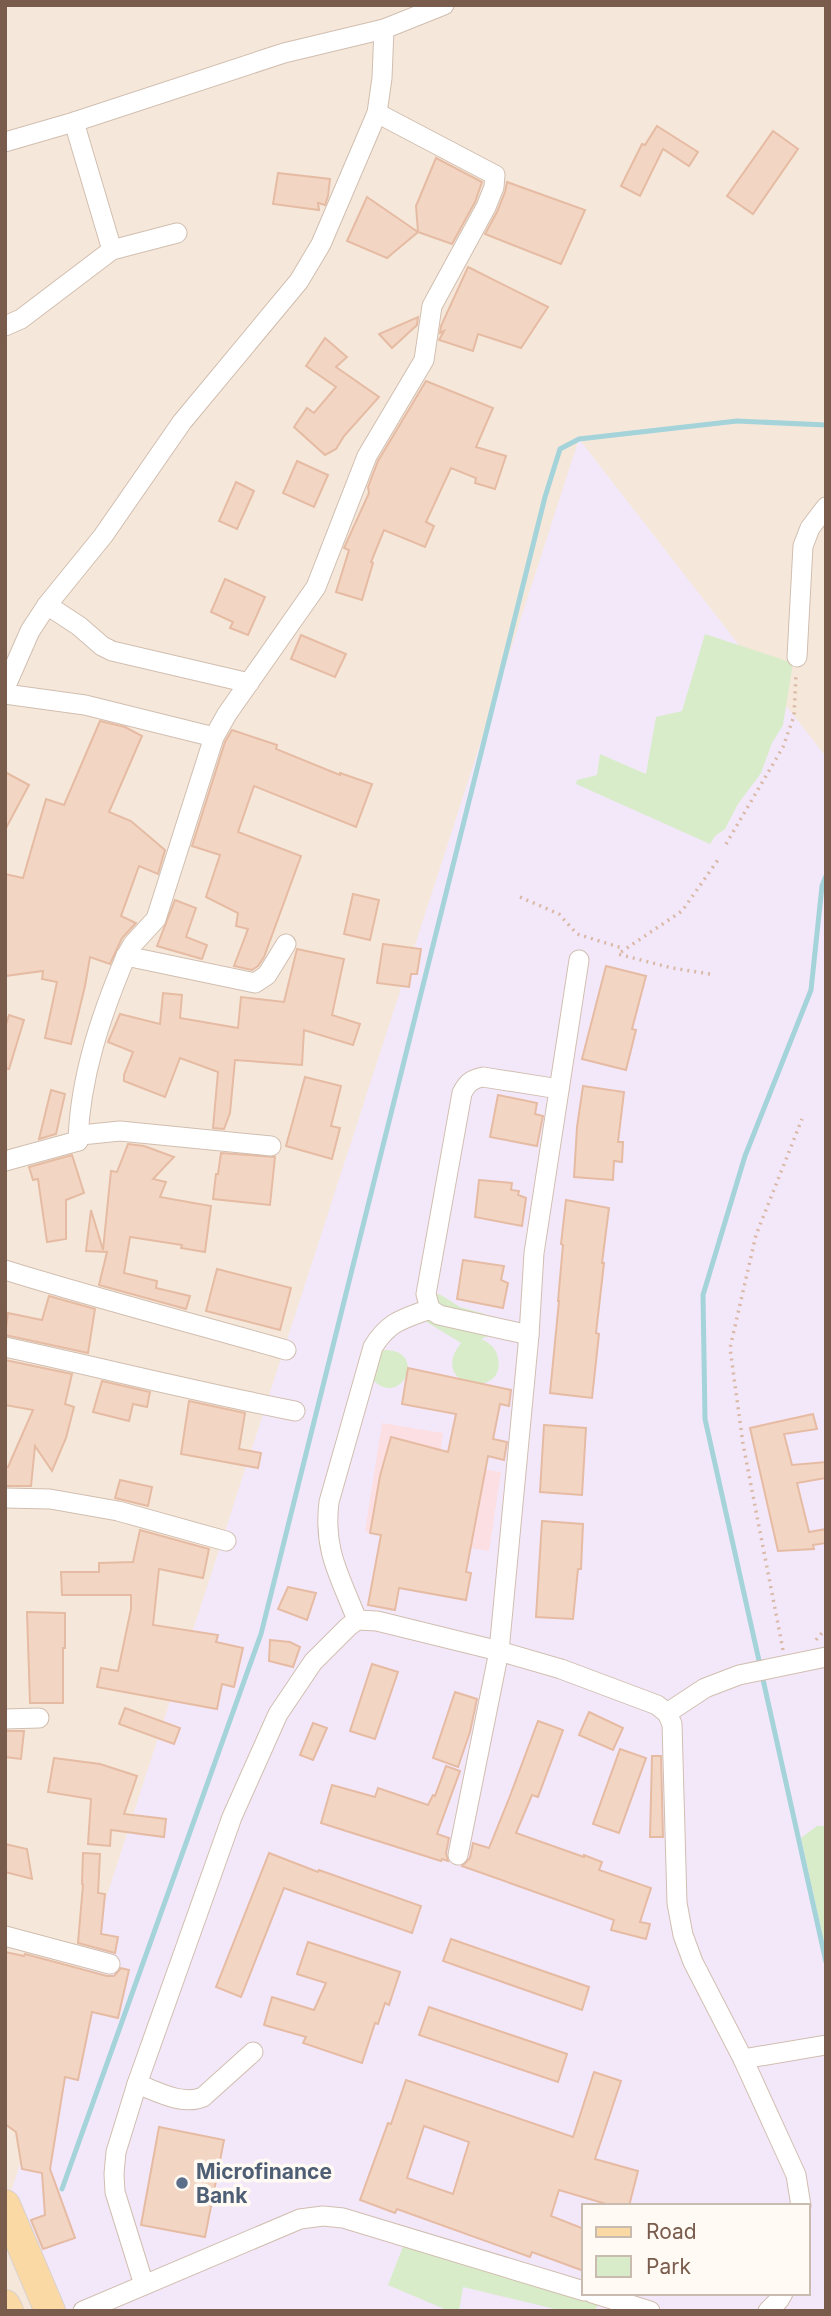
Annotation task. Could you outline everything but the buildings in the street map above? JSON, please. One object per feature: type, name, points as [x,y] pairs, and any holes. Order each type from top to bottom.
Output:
[{"type":"main road","points":[[5,2205],[50,2311]]},
{"type":"main road","points":[[5,2305],[8,2311]]},
{"type":"street","points":[[5,142],[284,53],[384,29],[444,5]]},
{"type":"street","points":[[5,688],[30,631],[47,605],[103,536],[182,422],[312,262],[377,113],[384,29]]},
{"type":"street","points":[[78,1141],[79,1110],[91,1052],[126,956],[133,944],[156,919],[215,737],[316,587],[367,456],[424,360],[432,306],[486,208],[496,180],[495,174],[377,113]]},
{"type":"street","points":[[74,122],[112,250]]},
{"type":"street","points":[[5,326],[21,319],[112,250],[177,233]]},
{"type":"street","points":[[797,662],[803,546],[810,528],[826,507]]},
{"type":"street","points":[[47,605],[112,651],[249,683]]},
{"type":"street","points":[[5,694],[85,705],[215,737]]},
{"type":"street","points":[[126,956],[256,983],[267,975],[286,944]]},
{"type":"street","points":[[458,1855],[499,1651],[529,1335],[534,1253],[579,960]]},
{"type":"street","points":[[529,1335],[439,1315],[430,1309],[426,1294],[462,1093],[466,1085],[474,1078],[483,1077],[559,1089]]},
{"type":"street","points":[[78,1141],[80,1135],[120,1131],[271,1146]]},
{"type":"street","points":[[5,1161],[78,1141]]},
{"type":"street","points":[[5,1270],[94,1298],[286,1350]]},
{"type":"street","points":[[358,1620],[329,1549],[326,1524],[329,1502],[373,1347],[382,1333],[396,1321],[430,1309]]},
{"type":"street","points":[[5,1347],[190,1390],[295,1411]]},
{"type":"street","points":[[5,1498],[50,1499],[118,1511],[226,1541]]},
{"type":"street","points":[[144,2286],[115,2192],[114,2174],[116,2152],[137,2084],[232,1816],[278,1714],[313,1662],[358,1620],[377,1621],[561,1669],[657,1704],[667,1713],[672,1724],[677,1903],[683,1935],[693,1962],[743,2059],[796,2175],[801,2204]]},
{"type":"street","points":[[667,1713],[705,1688],[739,1675],[826,1658]]},
{"type":"street","points":[[5,1719],[39,1718]]},
{"type":"street","points":[[5,1936],[110,1964]]},
{"type":"street","points":[[743,2059],[821,2045]]},
{"type":"street","points":[[137,2084],[193,2101],[203,2097],[253,2052]]},
{"type":"street","points":[[83,2311],[300,2219],[323,2216],[343,2218],[582,2290]]},
{"type":"street","points":[[598,2295],[650,2311]]},
{"type":"street","points":[[768,2311],[781,2295]]},
{"type":"path","points":[[726,844],[783,747],[794,716],[797,662]]},
{"type":"path","points":[[710,974],[672,968],[618,954],[682,911],[720,857]]},
{"type":"path","points":[[520,897],[559,914],[577,934],[622,948]]},
{"type":"path","points":[[783,1667],[743,1444],[730,1348],[756,1235],[802,1119]]},
{"type":"shaded area","points":[[5,5],[826,5],[826,2311],[5,2311]]},
{"type":"shaded area","points":[[579,439],[826,757],[826,2311],[54,2311],[6,2207]]},
{"type":"shaded area","points":[[382,1423],[443,1433],[439,1462],[501,1472],[489,1551],[365,1531]]},
{"type":"green space","points":[[705,634],[793,663],[783,725],[772,743],[761,773],[738,804],[725,829],[715,836],[710,844],[576,784],[577,780],[597,775],[600,754],[646,774],[656,717],[682,711]]},
{"type":"green space","points":[[439,1294],[460,1307],[485,1314],[493,1334],[481,1339],[492,1346],[498,1358],[498,1372],[491,1380],[481,1384],[470,1383],[460,1378],[453,1370],[453,1358],[461,1343],[425,1321],[420,1300]]},
{"type":"green space","points":[[379,1352],[398,1352],[408,1367],[401,1383],[393,1388],[384,1387],[373,1380]]},
{"type":"green space","points":[[817,1826],[826,1826],[826,1951],[801,1838]]},
{"type":"green space","points":[[404,2244],[599,2302],[595,2311],[563,2311],[463,2287],[459,2311],[449,2311],[388,2285]]},
{"type":"waterway","points":[[62,2189],[261,1634],[545,497],[560,449],[579,439],[737,421],[826,425]]},
{"type":"waterway","points":[[760,1665],[705,1419],[703,1295],[745,1156],[811,990],[822,886],[826,876]]},
{"type":"waterway","points":[[762,1675],[826,1962]]},
{"type":"place","name":"Microfinance Bank","points":[[182,2183]]}]
